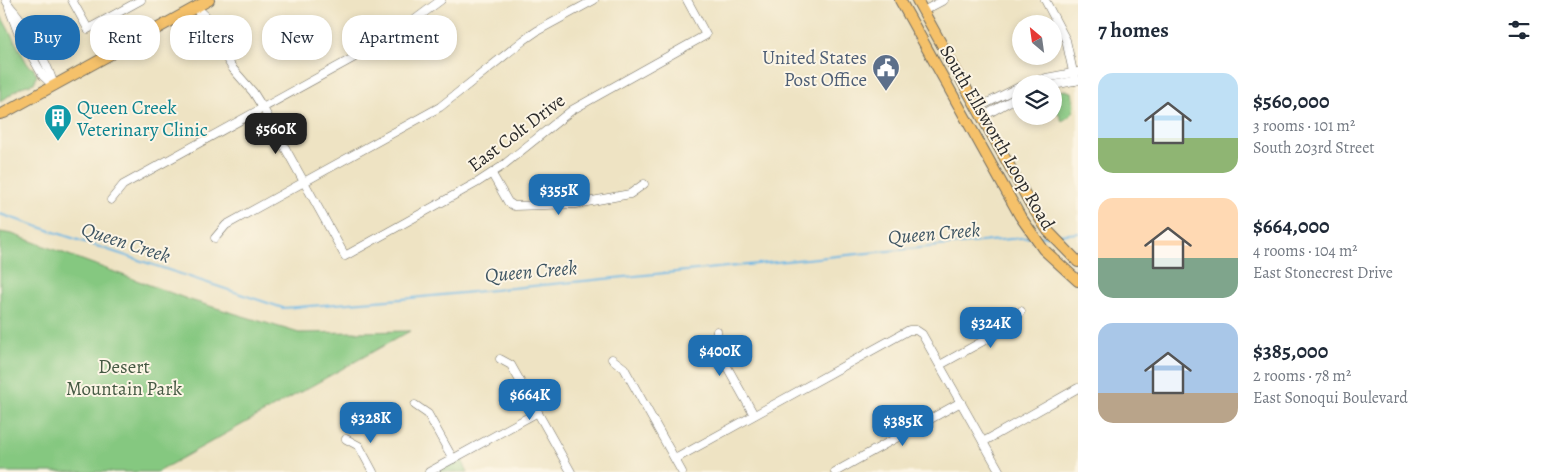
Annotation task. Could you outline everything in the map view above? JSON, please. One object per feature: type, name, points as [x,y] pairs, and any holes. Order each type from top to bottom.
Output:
[{"type":"main road","points":[[1,115],[209,0]]},
{"type":"main road","name":"South Ellsworth Loop Road","points":[[900,0],[1014,207],[1035,239],[1061,267],[1078,281]]},
{"type":"main road","name":"South Ellsworth Loop Road","points":[[917,0],[1031,205],[1054,238],[1078,262]]},
{"type":"main road","points":[[911,20],[923,11]]},
{"type":"street","points":[[72,0],[88,29],[140,0]]},
{"type":"street","points":[[111,200],[123,185],[393,36],[440,0]]},
{"type":"street","points":[[215,238],[226,225],[440,107],[524,40],[594,0]]},
{"type":"street","name":"East Colt Drive","points":[[304,182],[345,256],[492,174],[572,110],[706,35],[687,0]]},
{"type":"street","points":[[923,11],[944,0]]},
{"type":"street","points":[[1045,0],[1066,40],[1076,77]]},
{"type":"street","points":[[6,2],[17,30],[43,76],[54,86]]},
{"type":"street","points":[[196,7],[208,18],[218,36],[220,48],[233,69],[253,92],[304,182]]},
{"type":"street","points":[[1062,78],[1076,77]]},
{"type":"street","points":[[1062,81],[1076,77]]},
{"type":"street","points":[[979,113],[1012,92]]},
{"type":"street","points":[[979,113],[1012,99]]},
{"type":"street","points":[[492,174],[508,202],[514,206],[585,202],[630,194],[644,184]]},
{"type":"street","points":[[940,365],[1012,324],[1021,311]]},
{"type":"street","points":[[675,459],[909,330],[916,330],[922,334],[1000,472]]},
{"type":"street","points":[[717,332],[716,347],[754,415]]},
{"type":"street","points":[[500,359],[512,365],[571,472]]},
{"type":"street","points":[[612,359],[624,368],[682,472]]},
{"type":"street","points":[[983,442],[1078,388]]},
{"type":"street","points":[[835,472],[960,402]]},
{"type":"street","points":[[415,405],[428,414],[453,459]]},
{"type":"street","points":[[429,472],[538,412]]},
{"type":"street","points":[[346,439],[359,446],[373,472]]},
{"type":"green space","points":[[0,14],[15,41],[15,60],[25,60],[37,75],[34,83],[21,87],[0,102]]},
{"type":"green space","points":[[1062,91],[1072,92],[1073,109],[1070,115],[1062,121]]},
{"type":"green space","name":"Desert Mountain Park","points":[[0,232],[12,234],[190,300],[299,333],[410,331],[157,472],[0,472]]},
{"type":"green space","points":[[461,458],[468,472],[436,472]]},
{"type":"waterway","name":"Queen Creek","points":[[0,214],[283,308],[401,299],[1031,237]]},
{"type":"waterway","name":"Queen Creek","points":[[1058,235],[1078,233]]},
{"type":"waterway","name":"Queen Creek","points":[[1038,237],[1048,236]]},
{"type":"place","name":"United States Post Office","points":[[886,92]]},
{"type":"place","name":"Queen Creek Veterinary Clinic","points":[[58,142]]}]
